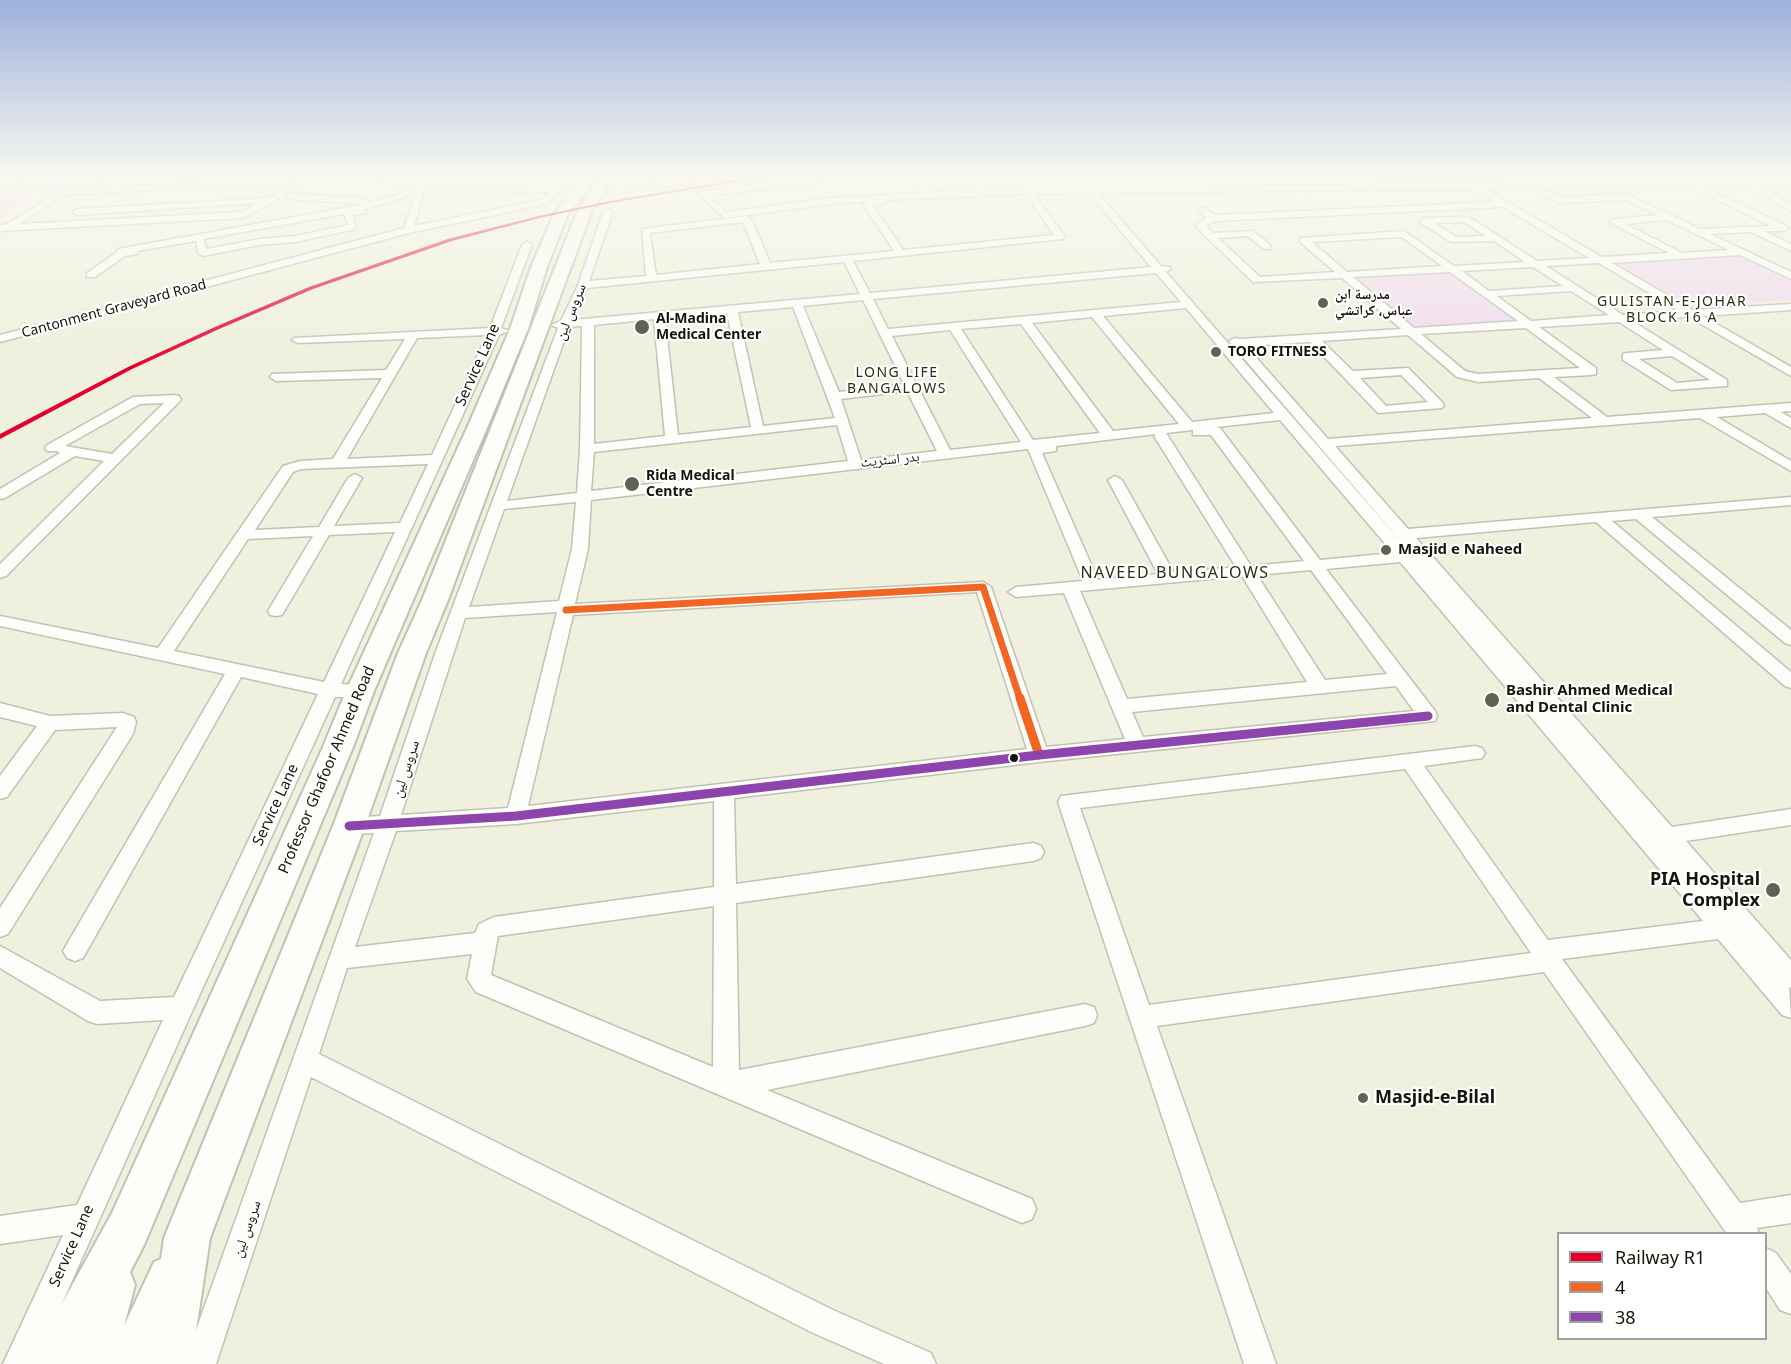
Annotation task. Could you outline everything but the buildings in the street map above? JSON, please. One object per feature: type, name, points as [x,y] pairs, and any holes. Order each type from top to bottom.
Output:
[{"type":"main road","name":"Professor Ghafoor Ahmed Road","points":[[56,1364],[106,1224],[338,747],[345,691],[472,503],[530,328],[539,267],[551,239]]},
{"type":"main road","points":[[530,328],[572,239]]},
{"type":"main road","points":[[132,1364],[187,1238],[349,826],[412,653],[472,503]]},
{"type":"main road","points":[[89,1364],[106,1224]]},
{"type":"main road","points":[[166,1364],[187,1238]]},
{"type":"street","points":[[121,251],[191,239]]},
{"type":"street","points":[[91,275],[122,253],[213,239]]},
{"type":"street","points":[[200,241],[203,253],[291,239]]},
{"type":"street","name":"Cantonment Graveyard Road","points":[[0,339],[376,239]]},
{"type":"street","name":"سروس لین","points":[[200,1364],[460,613],[472,503],[530,328],[583,285],[599,239]]},
{"type":"street","points":[[646,239],[652,279]]},
{"type":"street","points":[[754,239],[767,268]]},
{"type":"street","points":[[891,239],[900,253]]},
{"type":"street","points":[[583,285],[1043,239]]},
{"type":"street","points":[[1138,239],[1164,269],[1237,343],[1424,555],[1657,837],[1723,928],[1791,1007]]},
{"type":"street","points":[[1213,239],[1257,280],[1742,252]]},
{"type":"street","points":[[1257,239],[1267,247]]},
{"type":"street","points":[[1329,239],[1303,240],[1461,374],[1478,378],[1592,371],[1410,239]]},
{"type":"street","points":[[1452,239],[1482,239]]},
{"type":"street","points":[[1497,239],[1724,382],[1675,387],[1627,357],[1674,352]]},
{"type":"street","points":[[1562,239],[1791,372]]},
{"type":"street","points":[[1647,239],[1680,255]]},
{"type":"street","points":[[1714,239],[1791,276]]},
{"type":"street","points":[[1771,239],[1791,248]]},
{"type":"street","name":"Service Lane","points":[[19,1364],[106,1224],[181,1008],[345,691],[404,527],[437,459],[530,328],[527,245]]},
{"type":"street","points":[[848,260],[945,454]]},
{"type":"street","points":[[1765,263],[1791,261]]},
{"type":"street","points":[[298,340],[530,328],[1164,269]]},
{"type":"street","points":[[1164,269],[1187,305],[1406,557],[1657,837],[1791,977]]},
{"type":"street","points":[[1486,294],[1574,288]]},
{"type":"street","points":[[797,303],[834,396],[856,464]]},
{"type":"street","points":[[885,333],[1187,305]]},
{"type":"street","points":[[1237,343],[1791,307]]},
{"type":"street","points":[[1776,308],[1791,315]]},
{"type":"street","points":[[732,309],[758,431]]},
{"type":"street","points":[[1095,314],[1188,426]]},
{"type":"street","points":[[659,315],[672,441]]},
{"type":"street","points":[[1024,321],[1109,435]]},
{"type":"street","points":[[516,816],[580,549],[587,449],[588,322]]},
{"type":"street","points":[[954,327],[1029,444]]},
{"type":"street","points":[[338,463],[413,335]]},
{"type":"street","points":[[1314,339],[1383,410],[1438,405],[1404,372],[1350,375]]},
{"type":"street","points":[[276,377],[390,374]]},
{"type":"street","points":[[1542,374],[1604,421]]},
{"type":"street","points":[[834,396],[911,387]]},
{"type":"street","points":[[0,573],[19,553],[115,459],[175,399],[137,400],[52,448],[115,459]]},
{"type":"street","points":[[1325,443],[1791,407]]},
{"type":"street","points":[[1768,409],[1791,424]]},
{"type":"street","points":[[1703,414],[1791,467]]},
{"type":"street","name":"بدر اسٹریٹ","points":[[472,503],[518,505],[1282,416]]},
{"type":"street","points":[[587,449],[842,421]]},
{"type":"street","points":[[349,826],[516,816],[1039,755],[1428,716],[1215,431],[1034,450],[1093,586]]},
{"type":"street","points":[[1161,436],[1320,687]]},
{"type":"street","points":[[0,495],[72,452]]},
{"type":"street","points":[[162,656],[288,469],[300,465],[437,459]]},
{"type":"street","points":[[276,611],[355,478]]},
{"type":"street","points":[[1115,480],[1169,579]]},
{"type":"street","points":[[1405,534],[1791,501]]},
{"type":"street","points":[[1639,514],[1791,639]]},
{"type":"street","points":[[1599,517],[1791,682]]},
{"type":"street","points":[[244,535],[404,527]]},
{"type":"street","points":[[0,558],[19,553]]},
{"type":"street","points":[[1016,592],[1424,555]]},
{"type":"street","points":[[460,613],[957,580]]},
{"type":"street","points":[[567,606],[983,587],[1039,755]]},
{"type":"street","points":[[1070,588],[1137,745]]},
{"type":"street","points":[[0,622],[235,672],[345,691]]},
{"type":"street","points":[[75,951],[235,672]]},
{"type":"street","points":[[1122,706],[1400,679]]},
{"type":"street","points":[[0,710],[50,723],[123,720],[127,722],[126,729],[0,927]]},
{"type":"street","points":[[0,790],[50,723]]},
{"type":"street","points":[[1260,1364],[1068,802],[1475,753]]},
{"type":"street","points":[[1410,761],[1739,1226],[1791,1209]]},
{"type":"street","points":[[724,793],[726,1085]]},
{"type":"street","points":[[1657,837],[1791,817]]},
{"type":"street","points":[[1022,1209],[484,984],[479,979],[487,931],[494,927],[1033,852]]},
{"type":"street","points":[[1142,1017],[1723,928]]},
{"type":"street","points":[[339,958],[485,942]]},
{"type":"street","points":[[0,956],[97,1013],[181,1008]]},
{"type":"street","points":[[726,1085],[1085,1015]]},
{"type":"street","points":[[305,1060],[822,1321],[920,1364]]},
{"type":"street","points":[[0,1230],[106,1224]]},
{"type":"street","points":[[1767,1264],[1791,1299]]},
{"type":"shaded area","points":[[1741,256],[1791,281],[1791,300],[1693,307],[1615,262]]},
{"type":"shaded area","points":[[1452,269],[1527,323],[1412,332],[1345,275]]},
{"type":"rail line","name":"R1","points":[[0,437],[130,368],[217,328],[311,288],[455,239]]},
{"type":"transit line","name":"4","points":[[566,610],[983,587],[1039,755]]},
{"type":"transit line","name":"38","points":[[349,826],[516,816],[1039,755],[1428,716]]},
{"type":"place","name":"مدرسة ابن عباس، كراتشي","points":[[1323,303]]},
{"type":"place","name":"Al-Madina Medical Center","points":[[642,327]]},
{"type":"place","name":"TORO FITNESS","points":[[1216,352]]},
{"type":"place","name":"Rida Medical Centre","points":[[632,484]]},
{"type":"place","name":"Masjid e Naheed","points":[[1386,550]]},
{"type":"place","name":"Bashir Ahmed Medical and Dental Clinic","points":[[1492,700]]},
{"type":"place","name":"PIA Hospital Complex","points":[[1773,890]]},
{"type":"place","name":"Masjid-e-Bilal","points":[[1363,1098]]},
{"type":"district","name":"GULISTAN-E-JOHAR BLOCK 16 A","points":[[1672,310]]},
{"type":"district","name":"LONG LIFE BANGALOWS","points":[[897,382]]},
{"type":"district","name":"NAVEED BUNGALOWS","points":[[1175,573]]}]
